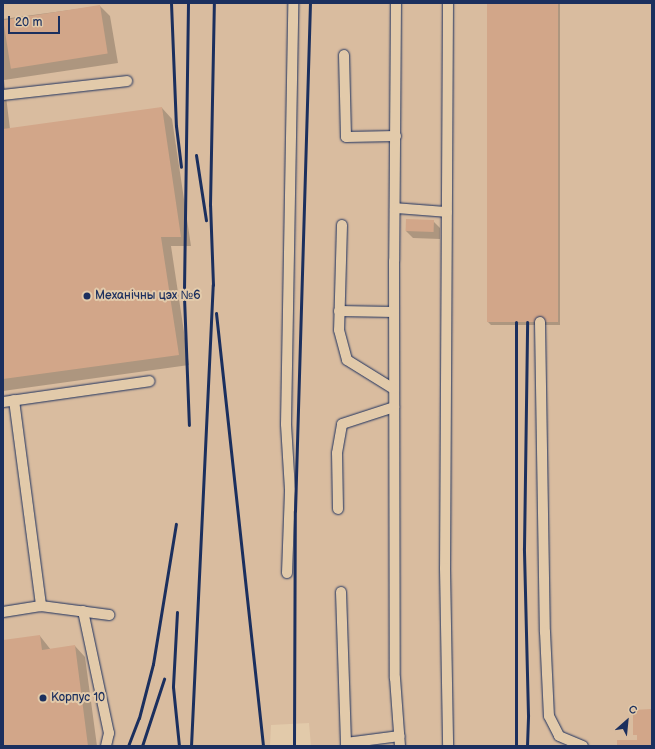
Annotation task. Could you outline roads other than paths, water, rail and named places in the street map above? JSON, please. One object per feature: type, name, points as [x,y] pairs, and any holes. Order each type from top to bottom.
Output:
[{"type":"lane","points":[[287,573],[290,490],[286,424],[293,3]]},
{"type":"lane","points":[[341,592],[346,745],[400,741],[395,678],[394,312],[396,208],[396,3]]},
{"type":"lane","points":[[448,3],[445,568],[448,746]]},
{"type":"lane","points":[[344,55],[346,136],[396,136]]},
{"type":"lane","points":[[3,94],[127,81]]},
{"type":"lane","points":[[396,208],[447,212]]},
{"type":"lane","points":[[342,225],[339,330],[347,360],[394,389]]},
{"type":"lane","points":[[339,311],[394,312]]},
{"type":"lane","points":[[540,322],[544,624],[549,716],[559,736],[583,746]]},
{"type":"lane","points":[[3,402],[150,381]]},
{"type":"lane","points":[[14,400],[41,606]]},
{"type":"lane","points":[[338,509],[337,453],[342,424],[394,408]]},
{"type":"lane","points":[[3,612],[41,606],[109,615]]},
{"type":"lane","points":[[83,611],[109,734],[106,746]]},
{"type":"railway","points":[[171,3],[176,126],[181,167]]},
{"type":"railway","points":[[188,3],[184,297],[189,425]]},
{"type":"railway","points":[[191,746],[213,285],[210,205],[214,3]]},
{"type":"railway","points":[[294,746],[295,511],[310,3]]},
{"type":"railway","points":[[196,155],[206,220]]},
{"type":"railway","points":[[216,313],[263,746]]},
{"type":"railway","points":[[516,322],[516,746]]},
{"type":"railway","points":[[527,322],[524,548],[528,715],[527,746]]},
{"type":"railway","points":[[128,746],[139,718],[153,664],[176,524]]},
{"type":"railway","points":[[177,612],[173,687],[179,746]]},
{"type":"railway","points":[[142,746],[164,679]]},
{"type":"place","name":"Механічны цэх №6","points":[[87,296]]},
{"type":"place","name":"Корпус 10","points":[[43,698]]}]
